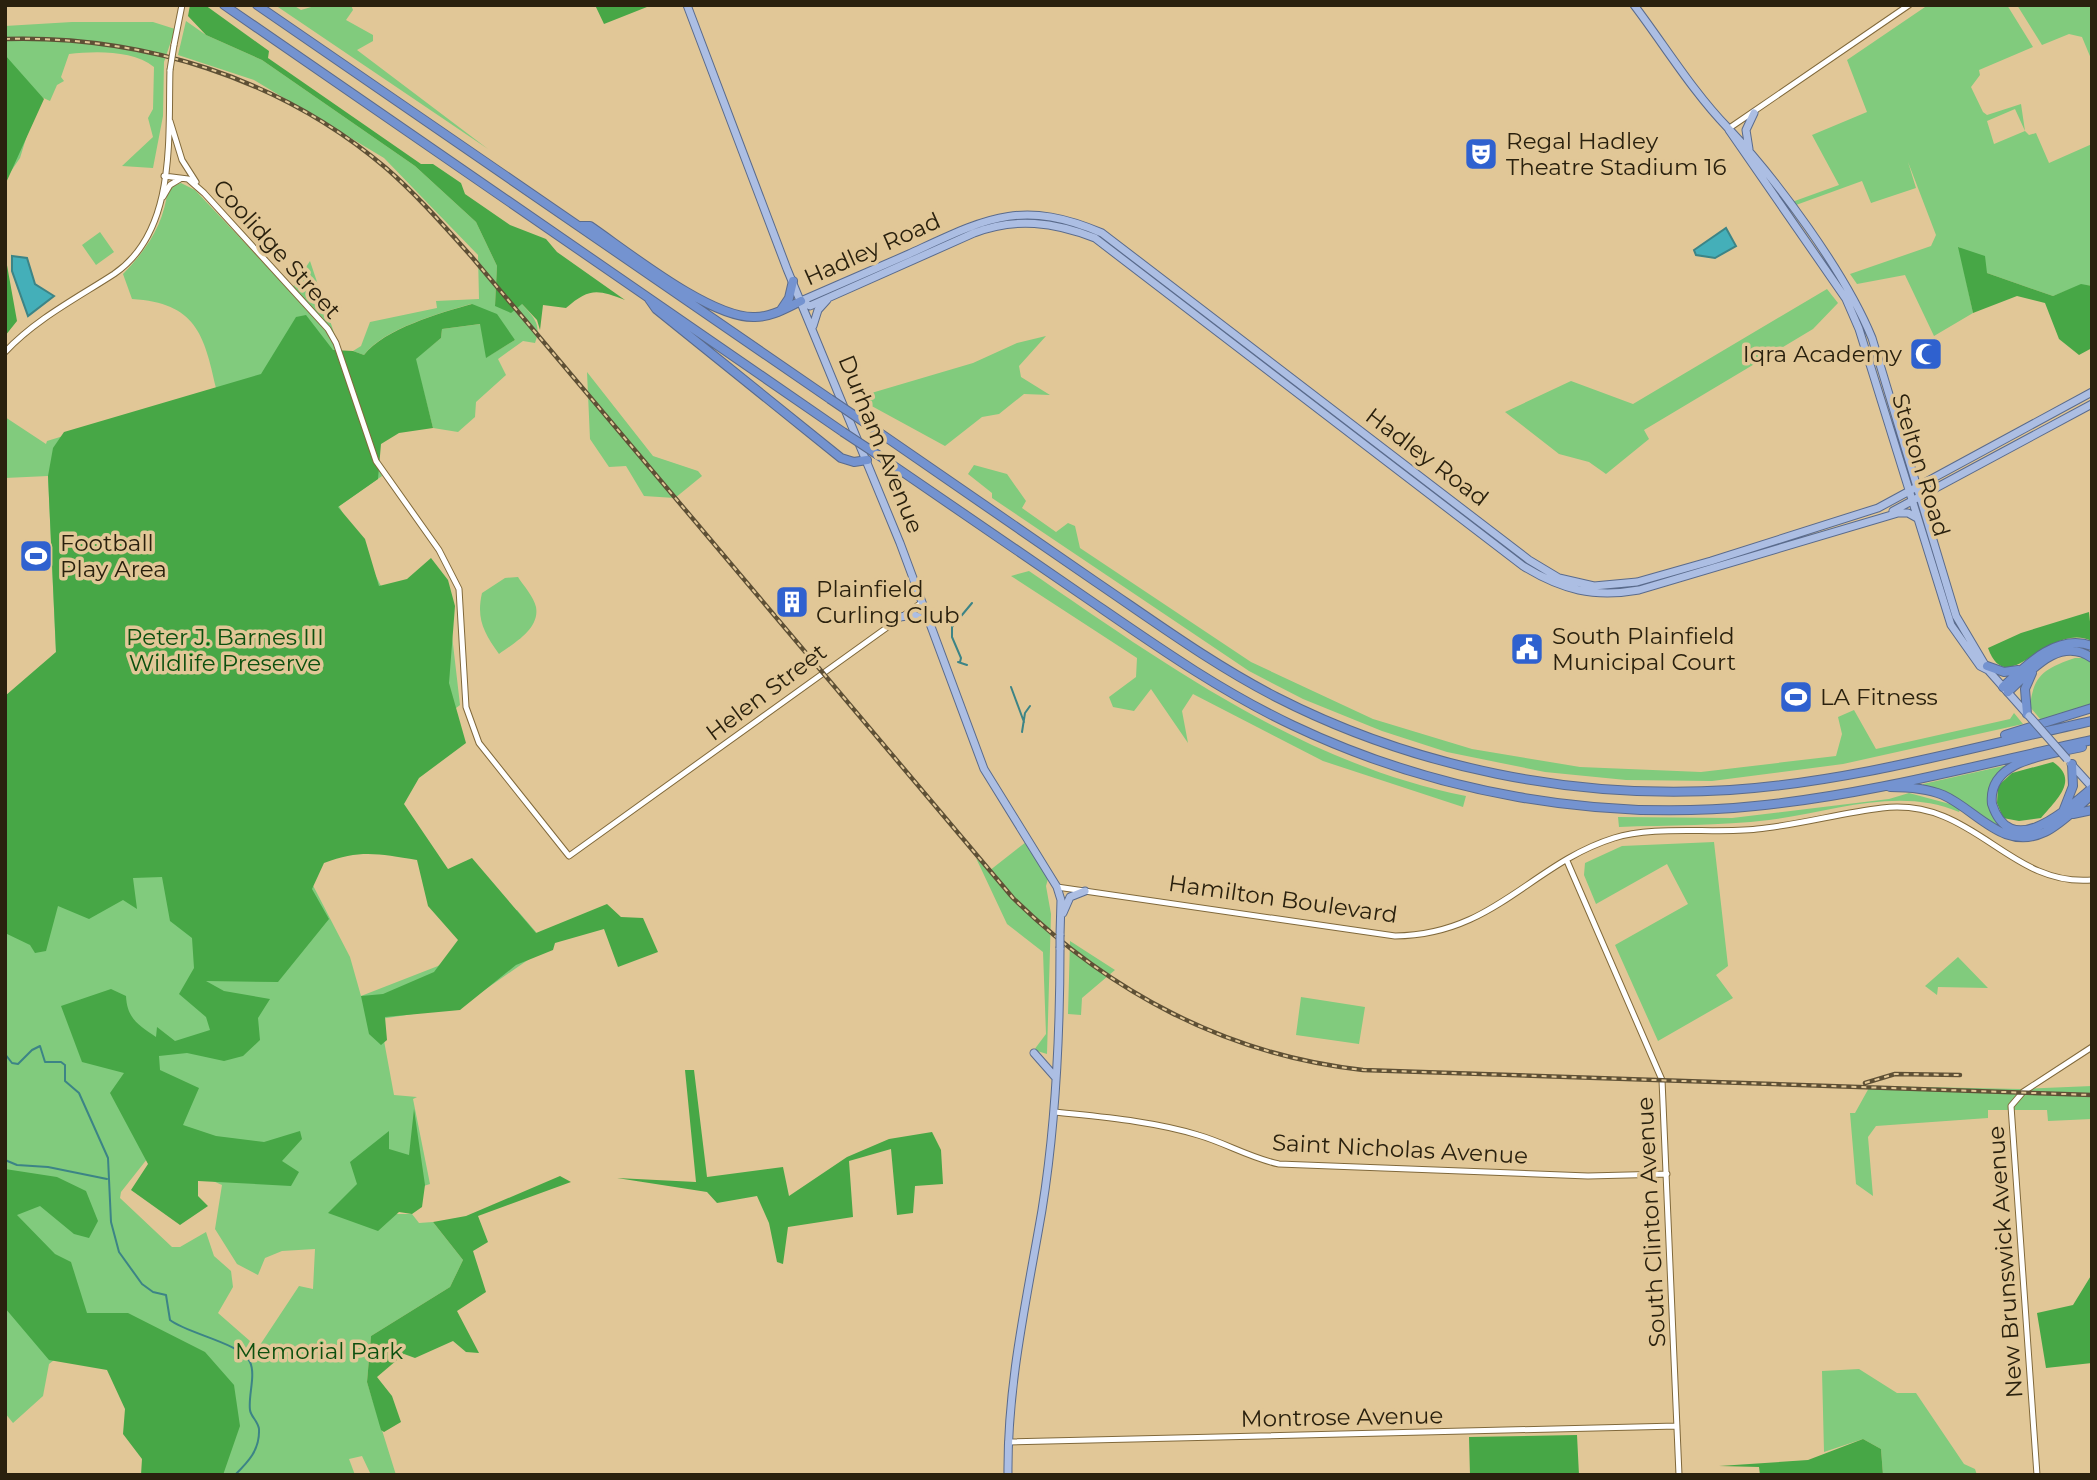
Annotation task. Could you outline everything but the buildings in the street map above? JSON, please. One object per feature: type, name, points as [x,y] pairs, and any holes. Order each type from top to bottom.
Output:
[{"type":"highway","points":[[224,5],[1206,679],[1310,734],[1405,770],[1528,799],[1634,810],[1755,807],[1877,787],[2091,740]]},
{"type":"highway","points":[[257,5],[1238,676],[1332,723],[1448,763],[1575,786],[1628,791],[1706,791],[1811,781],[2092,721]]},
{"type":"highway","points":[[578,226],[590,226],[722,311],[751,317],[780,312],[801,302]]},
{"type":"highway","points":[[780,312],[786,304],[793,281]]},
{"type":"highway","points":[[646,295],[656,309],[723,366],[841,458],[854,462],[867,460]]},
{"type":"highway","points":[[1987,668],[2004,672],[2024,667],[2056,647],[2070,643],[2092,646]]},
{"type":"highway","points":[[2005,690],[2049,656],[2065,651],[2080,651],[2092,658]]},
{"type":"highway","points":[[2005,690],[2024,667]]},
{"type":"highway","points":[[2028,715],[2025,689],[2035,667]]},
{"type":"highway","points":[[1997,741],[2005,734],[2092,708]]},
{"type":"highway","points":[[2091,740],[2085,747],[2013,766],[2002,773],[1992,788],[1994,811],[2005,824],[2016,829],[2042,826],[2092,795]]},
{"type":"highway","points":[[2065,814],[2072,792],[2070,762]]},
{"type":"highway","points":[[1877,787],[1914,788],[1936,792],[1957,803],[1990,828],[2018,836],[2045,832],[2092,787]]},
{"type":"highway","points":[[2065,814],[2092,810]]},
{"type":"main road","name":"Durham Avenue","points":[[687,5],[801,302],[867,460],[984,769],[1057,887]]},
{"type":"main road","name":"Stelton Road","points":[[1634,5],[1728,129],[1750,153],[1843,281],[1863,315],[1956,616],[1987,668],[2092,787]]},
{"type":"main road","points":[[1750,153],[1746,131],[1755,113]]},
{"type":"main road","name":"Stelton Road","points":[[1728,129],[1732,139],[1835,282],[1855,317],[1951,625],[1980,666],[1987,668]]},
{"type":"main road","name":"Hadley Road","points":[[801,302],[977,223],[1022,214],[1069,219],[1102,233],[1526,563],[1571,583],[1613,586],[1661,575],[1910,498],[1921,498],[2092,404]]},
{"type":"main road","name":"Hadley Road","points":[[801,302],[810,306],[998,225],[1044,223],[1080,232],[1095,238],[1526,563],[1570,590],[1616,594],[1903,512],[1917,518]]},
{"type":"main road","points":[[813,327],[818,310],[830,298]]},
{"type":"main road","name":"Hadley Road","points":[[1876,519],[1910,498],[1918,489],[2092,392]]},
{"type":"main road","points":[[900,617],[918,616],[930,623]]},
{"type":"main road","points":[[1008,1475],[1008,1442],[1018,1336],[1042,1209],[1054,1112],[1061,900],[1057,887]]},
{"type":"main road","points":[[1060,924],[1070,897],[1085,891]]},
{"type":"main road","points":[[1034,1053],[1056,1078]]},
{"type":"street","points":[[162,199],[170,70],[182,5]]},
{"type":"street","points":[[1728,129],[1909,5]]},
{"type":"street","points":[[169,115],[182,160],[204,193]]},
{"type":"street","name":"Coolidge Street","points":[[164,176],[188,179],[204,193],[318,316],[336,343],[376,461],[439,551],[458,589],[463,615],[466,707],[479,743],[569,856],[667,785]]},
{"type":"street","points":[[5,352],[33,325],[128,261],[149,235],[170,185],[181,178]]},
{"type":"street","name":"Helen Street","points":[[667,785],[921,603]]},
{"type":"street","name":"Hamilton Boulevard","points":[[1057,887],[1395,936],[1419,936],[1468,923],[1600,843],[1632,834],[1758,829],[1882,808],[1918,807],[1949,817],[2014,858],[2044,873],[2071,880],[2092,880]]},
{"type":"street","name":"South Clinton Avenue","points":[[1567,861],[1659,1071],[1663,1090],[1679,1475]]},
{"type":"street","name":"New Brunswick Avenue","points":[[2037,1475],[2011,1106],[2023,1092],[2092,1047]]},
{"type":"street","name":"Saint Nicholas Avenue","points":[[1054,1112],[1175,1129],[1214,1140],[1252,1158],[1279,1164],[1588,1176],[1667,1174]]},
{"type":"street","name":"Montrose Avenue","points":[[1008,1442],[1678,1426]]},
{"type":"green space","points":[[190,5],[205,5],[269,51],[268,58],[421,164],[433,164],[461,183],[465,194],[510,225],[546,239],[557,252],[625,300],[594,292],[581,297],[566,308],[543,305],[540,330],[537,320],[522,304],[511,313],[495,306],[497,266],[476,222],[415,166],[262,60],[206,35],[188,16]]},
{"type":"green space","points":[[275,5],[293,5],[301,10],[318,5],[351,5],[353,10],[346,20],[373,35],[373,41],[357,50],[488,149]]},
{"type":"green space","points":[[595,5],[652,5],[604,24]]},
{"type":"green space","points":[[1928,5],[2007,5],[2033,47],[1979,70],[1980,75],[1971,87],[1987,115],[2021,104],[2025,131],[2029,135],[2036,133],[2049,163],[2092,144],[2092,286],[2081,285],[2053,296],[1987,273],[1959,247],[1973,313],[1934,336],[1905,275],[1857,284],[1850,274],[1931,246],[1936,235],[1908,162],[1916,188],[1871,203],[1862,181],[1796,205],[1792,202],[1839,185],[1812,135],[1867,112],[1847,60]],"holes":[[[2015,109],[2025,131],[1994,144],[1987,121]]]},
{"type":"green space","points":[[2017,5],[2092,5],[2092,61],[2082,37],[2069,34],[2042,45]]},
{"type":"green space","points":[[186,21],[206,35],[262,60],[415,166],[476,222],[497,266],[495,306],[522,304],[533,317],[538,331],[535,343],[523,341],[498,359],[506,375],[476,402],[475,417],[458,432],[433,428],[415,359],[441,338],[442,329],[481,324],[487,357],[515,340],[471,304],[398,330],[384,337],[364,355],[353,351],[361,346],[370,322],[437,308],[436,301],[479,299],[478,255],[384,158],[254,80],[178,55]]},
{"type":"green space","points":[[72,22],[153,22],[175,29],[164,62],[163,116],[153,168],[122,166],[153,137],[148,118],[153,109],[154,67],[136,57],[102,52],[79,53],[69,54],[61,77],[64,81],[57,85],[50,101],[39,96],[20,158],[5,180],[5,26]]},
{"type":"green space","points":[[5,55],[44,99],[5,185]]},
{"type":"green space","name":"Peter J. Barnes III Wildlife Preserve","points":[[181,183],[195,190],[290,291],[310,261],[382,476],[339,506],[391,605],[446,583],[460,705],[317,815],[275,812],[350,957],[361,996],[438,966],[517,910],[548,946],[460,1007],[380,1019],[394,1095],[417,1097],[413,1099],[430,1184],[335,1214],[412,1214],[419,1223],[433,1222],[463,1260],[450,1287],[371,1336],[367,1382],[396,1475],[371,1475],[362,1456],[349,1459],[355,1475],[143,1475],[159,1433],[114,1313],[49,1364],[43,1396],[13,1423],[5,1413],[5,699],[56,654],[48,476],[5,478],[5,417],[46,444],[47,441],[230,385],[216,388],[207,352],[194,325],[170,307],[132,299],[123,274],[140,255],[159,224],[168,188]],"holes":[[[151,1154],[222,1185],[215,1229],[237,1264],[258,1275],[265,1258],[282,1251],[315,1249],[313,1289],[299,1286],[258,1348],[218,1313],[233,1287],[231,1271],[214,1256],[206,1232],[180,1247],[172,1247],[120,1198],[121,1192]]]},
{"type":"green space","points":[[100,232],[114,252],[96,265],[82,245]]},
{"type":"green space","points":[[1958,247],[1985,256],[1987,273],[2053,296],[2081,284],[2092,286],[2092,348],[2079,355],[2059,339],[2045,303],[2017,296],[1973,313]]},
{"type":"green space","points":[[5,254],[17,321],[5,336]]},
{"type":"green space","points":[[1827,289],[1838,303],[1813,329],[1644,430],[1649,439],[1606,474],[1589,462],[1559,454],[1505,412],[1571,381],[1633,404]]},
{"type":"green space","name":"Peter J. Barnes III Wildlife Preserve","points":[[472,304],[497,314],[515,340],[486,358],[480,324],[442,329],[441,338],[416,359],[433,428],[399,433],[381,444],[378,479],[338,507],[365,539],[379,586],[407,579],[431,558],[448,580],[455,606],[449,683],[466,743],[419,778],[404,804],[448,869],[472,858],[536,933],[607,904],[621,917],[643,918],[658,952],[618,967],[604,929],[555,943],[553,950],[516,965],[460,1010],[385,1017],[387,1040],[381,1045],[369,1034],[361,996],[383,994],[434,972],[458,940],[428,906],[417,860],[360,854],[324,863],[312,889],[329,919],[278,982],[206,981],[224,991],[270,999],[258,1018],[260,1040],[243,1056],[224,1061],[187,1053],[159,1056],[160,1070],[199,1088],[183,1125],[216,1136],[264,1142],[300,1131],[302,1139],[282,1161],[299,1172],[291,1186],[198,1181],[198,1196],[208,1206],[180,1225],[131,1190],[148,1164],[110,1093],[124,1073],[82,1062],[61,1006],[111,989],[126,996],[131,1015],[156,1037],[157,1027],[175,1041],[210,1030],[206,1017],[179,994],[194,968],[192,938],[170,921],[162,877],[133,878],[137,909],[123,900],[89,919],[58,906],[46,951],[35,953],[30,945],[5,933],[5,696],[56,652],[48,476],[53,448],[64,432],[261,374],[296,317],[306,315],[333,350],[353,351],[364,355],[385,337],[399,330],[429,317]]},
{"type":"green space","points":[[1046,336],[1019,366],[1021,377],[1050,395],[1024,394],[999,414],[982,417],[945,446],[868,404],[868,394],[973,363],[1017,343]]},
{"type":"green space","points":[[587,372],[653,456],[698,471],[702,476],[675,498],[644,496],[626,466],[609,467],[590,439]]},
{"type":"green space","points":[[974,465],[1007,474],[1026,501],[1022,508],[1056,532],[1068,523],[1075,526],[1080,548],[1251,662],[1373,719],[1472,749],[1580,767],[1701,772],[1836,756],[1842,734],[1838,717],[1854,710],[1876,749],[2010,719],[2014,713],[2023,724],[1843,764],[1712,781],[1626,780],[1545,772],[1447,752],[1382,731],[1303,699],[1249,671],[992,498],[992,493],[968,474]]},
{"type":"green space","points":[[1029,571],[1183,674],[1237,706],[1291,735],[1348,760],[1406,781],[1466,796],[1463,807],[1323,761],[1193,694],[1182,711],[1188,743],[1151,689],[1134,711],[1113,707],[1109,697],[1136,677],[1137,658],[1011,576]]},
{"type":"green space","points":[[518,577],[533,599],[536,615],[525,635],[499,654],[489,639],[481,618],[482,593],[505,578]]},
{"type":"green space","points":[[2089,612],[2092,641],[2075,638],[2060,641],[2018,664],[2006,667],[1996,663],[1988,648],[2021,633]]},
{"type":"green space","points":[[2075,658],[2085,658],[2092,663],[2092,704],[2085,709],[2041,720],[2030,707],[2034,687],[2049,669]]},
{"type":"green space","points":[[2021,762],[2007,768],[1998,776],[1991,784],[1989,794],[1994,813],[2012,833],[1923,786],[1923,784]]},
{"type":"green space","points":[[2053,762],[2065,776],[2065,783],[2059,797],[2041,818],[2019,821],[2003,818],[1997,803],[1998,786],[2012,773]]},
{"type":"green space","points":[[1909,793],[1961,807],[1959,812],[1913,801],[1889,801],[1769,820],[1694,825],[1619,827],[1618,817],[1732,818],[1889,799]]},
{"type":"green space","points":[[1026,842],[1048,879],[1046,886],[1051,914],[1047,1054],[1034,1050],[1046,1034],[1043,952],[1007,924],[976,858],[989,871]]},
{"type":"green space","points":[[1714,842],[1728,966],[1716,975],[1733,998],[1658,1041],[1615,945],[1688,904],[1667,864],[1596,904],[1584,875],[1585,863],[1622,846]]},
{"type":"green space","points":[[1070,941],[1115,970],[1082,998],[1081,1015],[1068,1014]]},
{"type":"green space","points":[[1958,957],[1988,988],[1938,987],[1937,995],[1925,986]]},
{"type":"green space","points":[[1301,997],[1365,1007],[1359,1044],[1296,1035]]},
{"type":"green space","points":[[685,1070],[694,1070],[707,1177],[783,1167],[789,1196],[847,1157],[889,1139],[932,1132],[941,1150],[943,1184],[915,1186],[913,1213],[897,1215],[891,1149],[849,1161],[853,1217],[788,1227],[783,1264],[777,1262],[769,1223],[757,1196],[717,1203],[707,1192],[617,1178],[696,1182]]},
{"type":"green space","points":[[1870,1086],[2021,1089],[2092,1086],[2092,1119],[2048,1121],[2047,1110],[1988,1110],[1988,1118],[1876,1126],[1868,1137],[1873,1196],[1856,1184],[1850,1113],[1855,1113]]},
{"type":"green space","points":[[414,1109],[425,1185],[422,1207],[412,1214],[399,1212],[378,1231],[328,1213],[357,1184],[350,1162],[389,1131],[389,1149],[409,1155]]},
{"type":"green space","points":[[5,1169],[57,1177],[86,1191],[98,1221],[89,1238],[74,1234],[40,1206],[17,1215],[55,1254],[71,1262],[87,1313],[128,1313],[205,1352],[234,1385],[240,1426],[223,1475],[141,1475],[142,1459],[123,1434],[125,1409],[107,1370],[49,1360],[5,1308]]},
{"type":"green space","points":[[560,1176],[571,1182],[478,1216],[488,1242],[473,1251],[486,1292],[457,1311],[479,1353],[466,1352],[453,1341],[415,1358],[404,1354],[377,1377],[392,1396],[401,1422],[384,1432],[381,1430],[367,1382],[371,1336],[450,1287],[463,1260],[433,1222],[466,1216]]},
{"type":"green space","points":[[2092,1274],[2092,1363],[2046,1368],[2037,1313],[2073,1305]]},
{"type":"green space","points":[[1859,1369],[1897,1393],[1916,1393],[1964,1464],[1975,1469],[1977,1475],[1883,1475],[1881,1449],[1863,1439],[1824,1452],[1822,1371]]},
{"type":"green space","points":[[1577,1435],[1579,1475],[1470,1475],[1469,1437]]},
{"type":"green space","points":[[1863,1439],[1881,1449],[1883,1475],[1760,1475],[1759,1467],[1719,1466],[1808,1460]]},
{"type":"water","points":[[1726,228],[1736,246],[1715,258],[1696,255],[1694,250]]},
{"type":"water","points":[[12,256],[27,258],[35,284],[54,296],[28,316],[12,271]]},
{"type":"waterway","points":[[960,662],[961,658],[952,637],[952,627],[972,603]]},
{"type":"waterway","points":[[958,662],[967,665]]},
{"type":"waterway","points":[[1011,687],[1024,722]]},
{"type":"waterway","points":[[1022,732],[1025,713],[1030,706]]},
{"type":"waterway","points":[[5,1054],[12,1063],[18,1064],[40,1046],[45,1062],[61,1062],[65,1065],[65,1081],[79,1093],[108,1158],[111,1222],[119,1252],[142,1284],[153,1292],[166,1295],[170,1320],[236,1349],[250,1362],[250,1410],[258,1426],[259,1436],[252,1455],[235,1475]]},
{"type":"waterway","points":[[5,1160],[17,1165],[48,1167],[107,1179]]},
{"type":"railway","points":[[5,39],[107,45],[158,54],[207,68],[301,109],[345,136],[386,168],[471,256],[1013,898],[1050,932],[1089,962],[1130,990],[1173,1014],[1264,1050],[1363,1070],[2092,1095]]},
{"type":"railway","points":[[1865,1083],[1895,1074],[1960,1075]]},
{"type":"place","name":"Regal Hadley Theatre Stadium 16","points":[[1481,154]]},
{"type":"place","name":"Iqra Academy","points":[[1926,354]]},
{"type":"place","name":"Football Play Area","points":[[36,556]]},
{"type":"place","name":"Plainfield Curling Club","points":[[792,602]]},
{"type":"place","name":"South Plainfield Municipal Court","points":[[1527,649]]},
{"type":"place","name":"LA Fitness","points":[[1796,697]]},
{"type":"park label","name":"Memorial Park","points":[[319,1351]]}]
